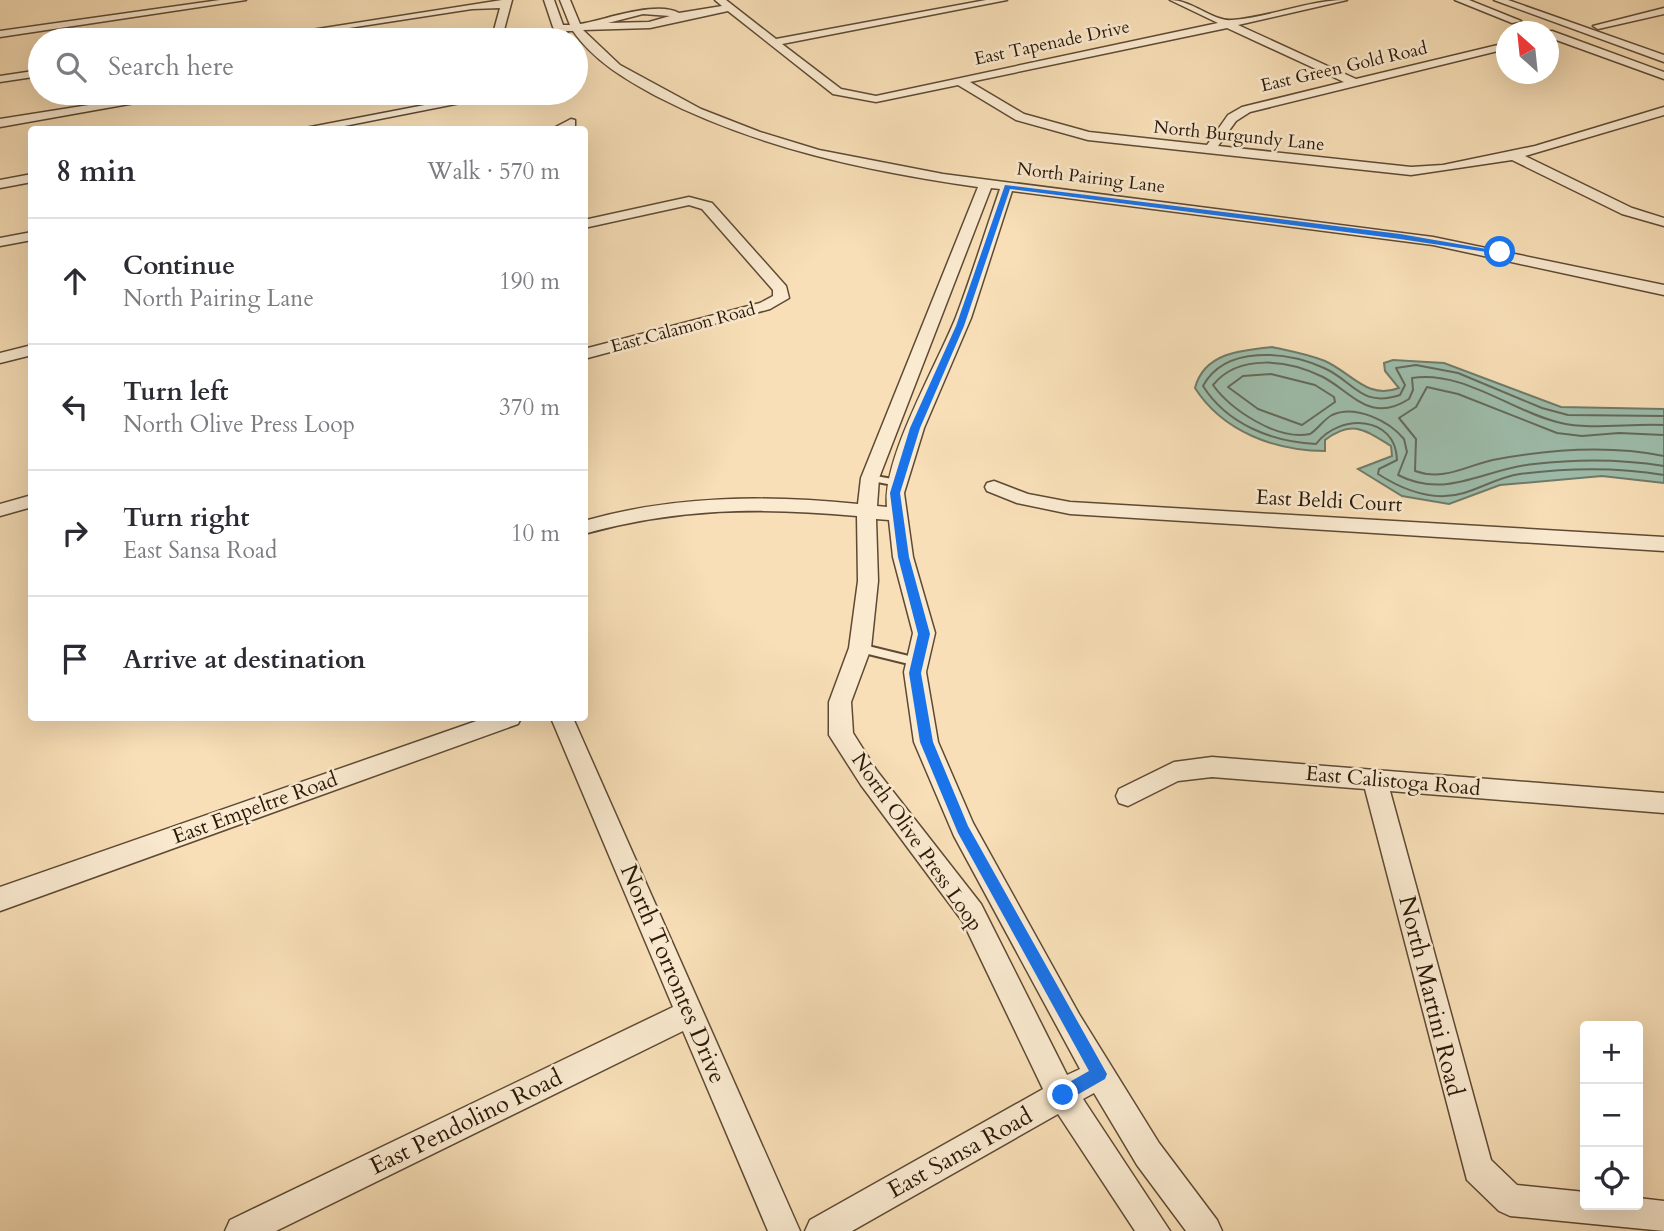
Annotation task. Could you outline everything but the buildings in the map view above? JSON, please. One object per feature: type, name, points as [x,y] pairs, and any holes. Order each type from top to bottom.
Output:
[{"type":"street","points":[[43,28],[241,0]]},
{"type":"street","points":[[549,0],[559,28]]},
{"type":"street","name":"North Pairing Lane","points":[[565,0],[580,26]]},
{"type":"street","points":[[566,28],[650,25],[673,14],[724,3],[774,42],[1002,0]]},
{"type":"street","points":[[1175,0],[1354,83]]},
{"type":"street","name":"East Tapenade Drive","points":[[774,42],[837,92],[876,99],[1342,0]]},
{"type":"street","points":[[1460,0],[1515,21]]},
{"type":"street","points":[[1500,0],[1664,59]]},
{"type":"street","points":[[330,28],[506,2],[500,28]]},
{"type":"street","points":[[1598,26],[1664,10]]},
{"type":"street","points":[[0,34],[28,30]]},
{"type":"street","name":"North Pairing Lane","points":[[588,38],[603,61],[679,106],[738,129],[888,167],[995,190],[1501,264],[1664,304]]},
{"type":"street","points":[[1559,38],[1664,76]]},
{"type":"street","name":"East Green Gold Road","points":[[1209,150],[1231,118],[1246,109],[1496,49]]},
{"type":"street","name":"North Pairing Lane","points":[[588,64],[625,90],[680,118],[803,160],[895,179],[1487,250],[1664,290]]},
{"type":"street","points":[[0,79],[28,75]]},
{"type":"street","name":"North Burgundy Lane","points":[[960,81],[1020,117],[1062,130],[1114,140],[1411,171],[1447,170],[1519,153],[1664,111]]},
{"type":"street","points":[[0,123],[111,105]]},
{"type":"street","points":[[322,126],[436,105]]},
{"type":"street","points":[[384,114],[391,126]]},
{"type":"street","points":[[565,126],[571,123]]},
{"type":"street","points":[[1519,153],[1627,211],[1664,222]]},
{"type":"street","points":[[0,184],[28,179]]},
{"type":"street","name":"North Olive Press Loop","points":[[995,190],[870,478],[865,534],[868,581],[860,648],[840,702],[841,735],[869,778],[972,913],[1063,1095],[1154,1231]]},
{"type":"street","name":"North Olive Press Loop","points":[[995,190],[960,326],[915,428],[895,493],[903,557],[924,634],[915,673],[926,742],[963,828],[1100,1074],[1148,1154],[1206,1231]]},
{"type":"street","name":"East Calamon Road","points":[[588,224],[689,201],[707,206],[781,289],[781,298],[765,306],[588,353]]},
{"type":"street","points":[[0,242],[28,237]]},
{"type":"street","points":[[0,358],[28,351]]},
{"type":"street","name":"East Beldi Court","points":[[994,487],[1024,499],[1070,508],[1664,544]]},
{"type":"street","points":[[0,510],[28,502]]},
{"type":"street","points":[[588,527],[619,516],[722,503],[818,504],[898,515]]},
{"type":"street","name":"East Empeltre Road","points":[[0,899],[501,721]]},
{"type":"street","name":"North Torrontes Drive","points":[[563,721],[784,1231]]},
{"type":"street","name":"East Calistoga Road","points":[[1128,796],[1174,772],[1212,766],[1664,803]]},
{"type":"street","name":"North Martini Road","points":[[1375,780],[1465,1131],[1478,1169],[1510,1200],[1664,1217]]},
{"type":"street","name":"East Pendolino Road","points":[[242,1231],[690,1013]]},
{"type":"street","name":"East Sansa Road","points":[[821,1231],[1100,1074]]},
{"type":"lane","points":[[870,478],[898,483]]},
{"type":"lane","points":[[860,648],[917,662]]},
{"type":"water","points":[[1272,347],[1325,361],[1360,384],[1378,391],[1399,388],[1385,371],[1384,363],[1393,360],[1444,363],[1561,407],[1664,409],[1664,483],[1602,476],[1500,485],[1449,504],[1402,496],[1358,469],[1392,456],[1391,446],[1374,435],[1358,429],[1343,430],[1325,440],[1325,451],[1270,443],[1252,436],[1220,416],[1195,388],[1206,367],[1215,360],[1236,352]]},
{"type":"route","points":[[1063,1095],[1100,1074],[1069,1024],[963,828],[926,742],[915,673],[924,634],[903,557],[895,493],[915,428],[960,326],[1007,187],[1400,236],[1500,252]]}]
